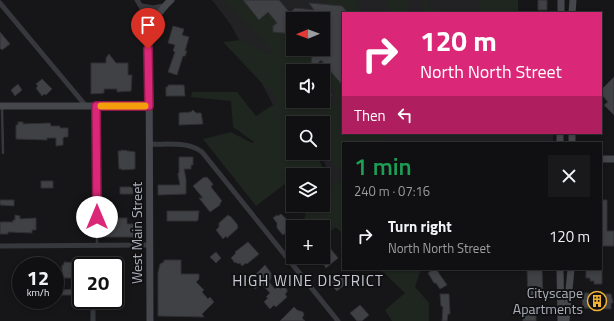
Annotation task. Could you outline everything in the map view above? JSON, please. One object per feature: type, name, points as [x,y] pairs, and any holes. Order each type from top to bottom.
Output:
[{"type":"main road","name":"West Main Street","points":[[150,321],[148,49],[149,36],[152,26],[164,6],[171,0]]},
{"type":"main road","points":[[561,0],[561,12]]},
{"type":"main road","points":[[572,12],[573,0]]},
{"type":"main road","points":[[1,106],[149,106]]},
{"type":"main road","points":[[602,159],[614,159]]},
{"type":"main road","points":[[560,270],[561,321]]},
{"type":"main road","points":[[566,321],[571,270]]},
{"type":"street","points":[[137,0],[142,6],[148,49]]},
{"type":"street","points":[[0,3],[86,106]]},
{"type":"street","points":[[142,6],[153,8],[164,6]]},
{"type":"street","points":[[149,144],[185,145],[196,148],[202,152],[338,321]]},
{"type":"street","points":[[0,246],[150,246]]},
{"type":"street","points":[[93,309],[93,321]]},
{"type":"lane","points":[[1,106],[3,153]]},
{"type":"lane","points":[[96,106],[97,246]]},
{"type":"shaded area","points":[[212,0],[518,0],[518,12],[342,12],[342,134],[553,134],[553,142],[342,142],[342,232],[330,223],[330,220],[326,220],[315,212],[330,212],[330,168],[327,168],[323,160],[330,160],[330,116],[286,116],[286,122],[282,122],[231,25]]},
{"type":"shaded area","points":[[224,0],[243,0],[259,20],[271,10],[277,23],[273,26],[273,32],[286,33],[286,56],[312,56],[312,63],[317,64],[286,64],[286,108],[301,108],[303,116],[286,116],[286,160],[319,160],[322,168],[286,168],[286,183],[256,206],[203,139],[231,132],[252,143],[254,142],[233,127],[231,101],[191,97],[192,92],[237,92],[256,116],[279,101],[223,42],[242,40],[273,54]]},
{"type":"shaded area","points":[[331,0],[357,0],[359,12],[347,12],[342,6],[309,3],[322,3]]},
{"type":"shaded area","points":[[388,0],[407,0],[408,12],[390,12],[390,8],[388,8]]},
{"type":"shaded area","points":[[423,0],[428,0],[429,7],[436,12],[420,12],[424,11]]},
{"type":"shaded area","points":[[478,0],[518,0],[518,12],[482,12]]},
{"type":"shaded area","points":[[322,60],[325,64],[317,64]]},
{"type":"shaded area","points":[[330,70],[342,85],[342,134],[380,134],[386,140],[391,142],[342,142],[342,172],[330,160],[330,116],[308,116],[304,108],[330,108],[330,100],[336,106],[340,103],[334,96],[337,93],[330,84]]},
{"type":"shaded area","points":[[342,178],[342,233],[336,227],[330,232],[330,220],[304,220],[306,212],[330,212],[330,188]]},
{"type":"shaded area","points":[[381,270],[421,270],[415,287],[429,303],[429,321],[392,321],[385,310],[405,293]]},
{"type":"building","points":[[243,0],[279,0],[289,12],[286,12],[286,33],[273,32],[273,26],[277,23],[268,12],[259,20]]},
{"type":"building","points":[[538,0],[547,0],[547,10],[538,10]]},
{"type":"building","points":[[309,3],[342,6],[347,12],[342,12],[342,85],[330,71],[330,64],[324,64],[321,60],[317,64],[311,63],[312,56],[330,56],[330,12],[291,12],[295,8],[314,10]]},
{"type":"building","points":[[173,26],[184,29],[182,35],[189,37],[185,51],[187,51],[185,56],[183,56],[177,75],[168,72],[175,52],[173,51],[175,45],[168,43]]},
{"type":"building","points":[[0,32],[10,44],[2,50],[0,48]]},
{"type":"building","points":[[109,54],[116,63],[128,63],[128,75],[132,75],[131,91],[117,92],[117,89],[104,89],[104,93],[91,94],[91,63],[106,63],[106,58]]},
{"type":"building","points":[[614,77],[614,115],[604,105],[608,102],[602,95],[602,89]]},
{"type":"building","points":[[42,79],[52,89],[46,95],[44,94],[42,96],[36,88],[38,86],[36,84]]},
{"type":"building","points":[[18,84],[22,90],[15,96],[11,90]]},
{"type":"building","points":[[168,85],[184,85],[185,96],[166,96],[166,87],[168,87]]},
{"type":"building","points":[[193,110],[196,113],[201,113],[203,124],[179,125],[179,113],[191,112]]},
{"type":"building","points":[[18,122],[23,122],[23,124],[50,123],[51,126],[68,128],[68,137],[63,138],[63,145],[56,146],[56,138],[47,138],[47,140],[16,139],[16,125],[18,125]]},
{"type":"building","points":[[118,151],[135,152],[135,169],[119,169]]},
{"type":"building","points":[[179,157],[193,157],[193,165],[191,165],[191,169],[184,169],[186,194],[158,195],[158,185],[180,185],[178,175]]},
{"type":"building","points":[[204,177],[207,177],[213,184],[211,187],[222,201],[220,205],[210,212],[199,198],[203,198],[193,186]]},
{"type":"building","points":[[41,181],[53,181],[53,188],[41,188]]},
{"type":"building","points":[[120,187],[132,187],[133,194],[120,194]]},
{"type":"building","points":[[0,200],[14,200],[14,206],[0,205]]},
{"type":"building","points":[[602,200],[607,200],[607,231],[614,231],[614,246],[602,246]]},
{"type":"building","points":[[167,211],[199,211],[198,220],[167,221]]},
{"type":"building","points":[[281,214],[288,220],[286,220],[286,233],[283,235],[277,228],[277,223],[273,218],[277,215],[278,216]]},
{"type":"building","points":[[15,215],[20,216],[20,219],[36,218],[36,230],[32,230],[32,233],[8,232],[8,234],[0,234],[0,222],[13,222],[13,220],[15,220]]},
{"type":"building","points":[[228,215],[237,224],[238,228],[227,238],[226,236],[223,239],[216,230],[219,227],[219,223]]},
{"type":"building","points":[[113,218],[127,218],[127,224],[135,224],[135,227],[138,227],[138,237],[102,237],[102,224],[112,224]]},
{"type":"building","points":[[248,242],[259,254],[247,264],[246,263],[242,266],[240,263],[235,263],[231,258],[236,253],[235,252]]},
{"type":"building","points":[[330,248],[338,258],[326,268],[323,264],[330,264]]},
{"type":"building","points":[[216,252],[221,258],[216,263],[210,257]]},
{"type":"building","points":[[164,260],[181,260],[181,274],[199,274],[199,279],[196,282],[204,290],[202,292],[208,299],[210,297],[214,302],[202,314],[204,317],[158,316],[158,273],[160,264],[164,262]]},
{"type":"building","points":[[64,262],[72,262],[72,278],[64,278]]},
{"type":"building","points":[[265,265],[271,273],[269,282],[275,289],[278,287],[280,289],[283,287],[287,290],[285,294],[287,297],[276,307],[274,305],[270,309],[264,302],[270,293],[262,284],[255,289],[252,285],[256,283],[252,278]]},
{"type":"building","points":[[432,270],[437,270],[447,285],[440,289],[428,273]]},
{"type":"building","points":[[527,270],[542,270],[543,298],[528,298]]},
{"type":"building","points":[[586,270],[602,270],[602,284],[594,284],[594,281],[590,281],[590,278],[586,278]]},
{"type":"building","points":[[332,276],[342,276],[347,283],[337,291],[326,280],[332,280]]},
{"type":"building","points":[[72,289],[72,295],[64,295],[64,290]]},
{"type":"building","name":"Cityscape Apartments","points":[[584,293],[611,294],[613,303],[611,303],[611,309],[583,308],[582,298]]},
{"type":"building","points":[[440,294],[449,294],[450,314],[448,314],[447,321],[442,321],[443,307],[441,306]]},
{"type":"building","points":[[360,305],[369,315],[362,321],[357,321],[350,313]]},
{"type":"building","points":[[294,307],[303,312],[304,315],[302,318],[305,321],[280,321]]},
{"type":"building","points":[[523,314],[536,315],[536,321],[523,321]]},
{"type":"slow traffic","points":[[101,106],[145,106]]},
{"type":"place","name":"Cityscape Apartments","points":[[597,301]]},
{"type":"district","name":"HIGH WINE DISTRICT","points":[[308,281]]},
{"type":"route","points":[[97,217],[96,106],[149,106],[148,49]]}]
